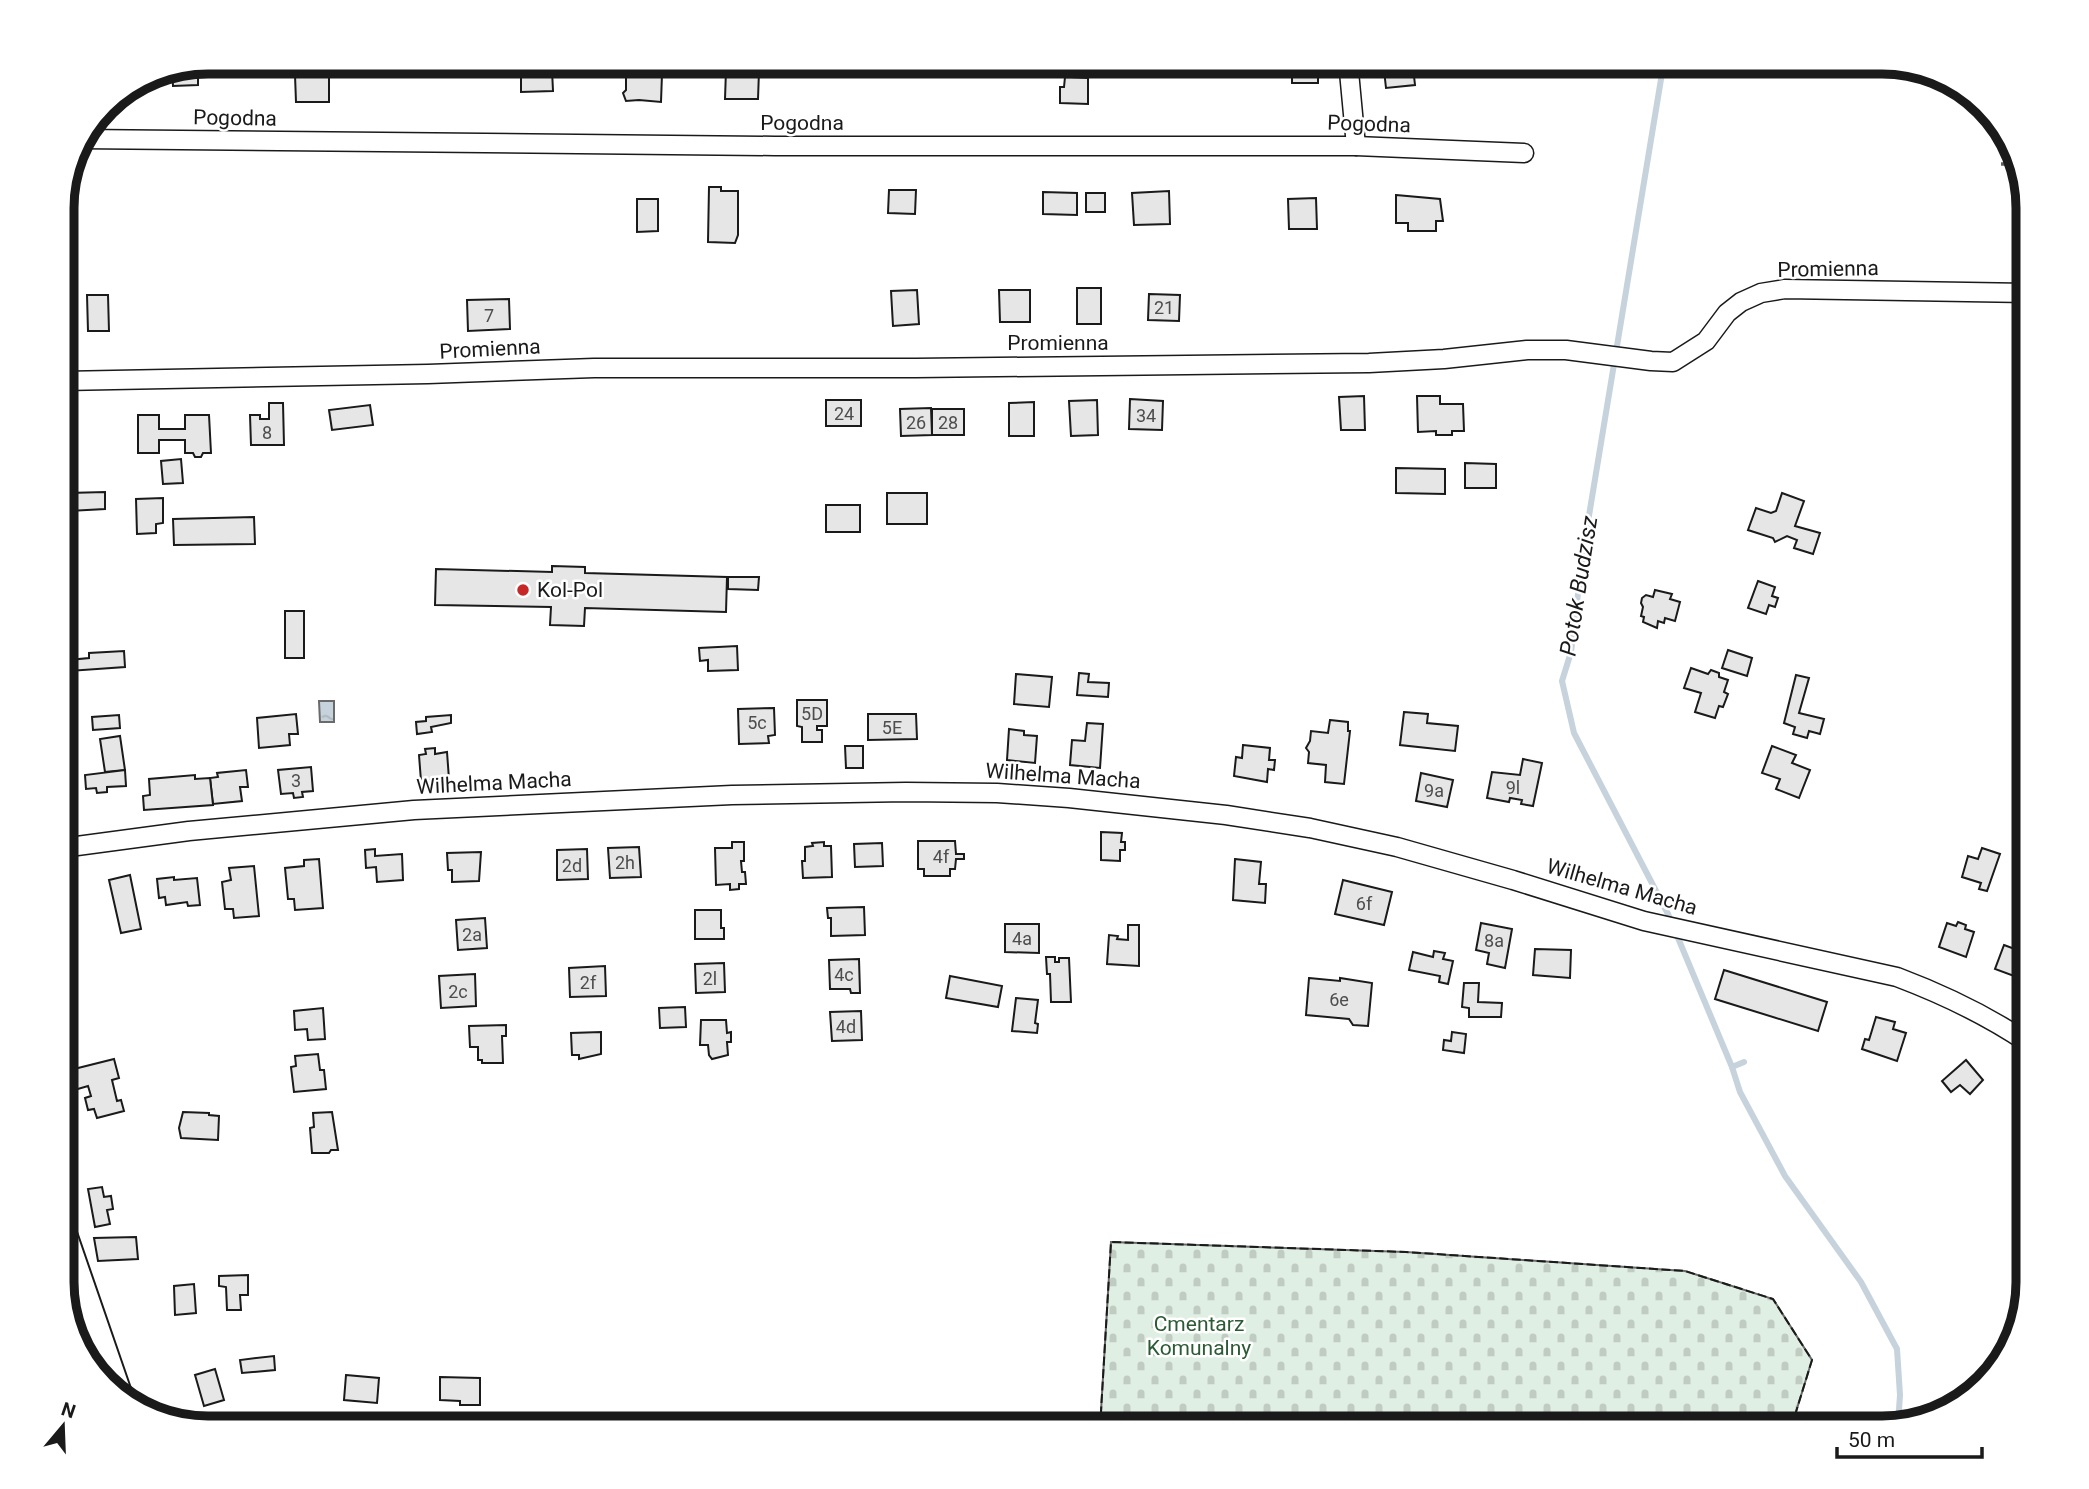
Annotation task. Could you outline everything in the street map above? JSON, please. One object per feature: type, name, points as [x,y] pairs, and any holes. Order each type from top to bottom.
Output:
[{"type":"street","points":[[1349,74],[1356,146]]},
{"type":"street","name":"Pogodna","points":[[92,139],[775,146],[1356,146],[1524,153]]},
{"type":"street","name":"Promienna","points":[[74,381],[594,368],[916,368],[1343,363],[1444,359],[1527,350],[1566,350],[1673,362],[1706,341],[1727,313],[1741,302],[1761,293],[1786,289],[2016,293]]},
{"type":"street","name":"Wilhelma Macha","points":[[74,846],[189,831],[414,810],[732,795],[997,793],[1154,806],[1226,814],[1397,846],[1644,921],[1897,977],[1983,1016],[2016,1036]]},
{"type":"street","points":[[74,1263],[113,1376]]},
{"type":"path","points":[[2001,164],[2008,164]]},
{"type":"green space","name":"Cmentarz Komunalny","points":[[1111,1242],[1406,1252],[1685,1271],[1773,1299],[1812,1360],[1795,1416],[1101,1416]]},
{"type":"water","points":[[319,701],[334,701],[334,722],[320,722]]},
{"type":"building","points":[[198,74],[198,85],[173,86],[173,79]]},
{"type":"building","points":[[329,74],[329,102],[296,102],[295,75]]},
{"type":"building","points":[[521,74],[552,74],[553,91],[521,92]]},
{"type":"building","points":[[626,74],[662,74],[661,102],[626,101],[623,93],[626,90]]},
{"type":"building","points":[[726,74],[759,74],[758,99],[725,99]]},
{"type":"building","points":[[837,74],[901,74],[901,75]]},
{"type":"building","points":[[1292,74],[1318,74],[1318,83],[1292,83]]},
{"type":"building","points":[[1384,74],[1414,74],[1415,85],[1386,88]]},
{"type":"building","points":[[1065,77],[1088,78],[1088,104],[1060,103],[1060,87],[1064,87]]},
{"type":"building","points":[[709,187],[721,187],[721,191],[738,191],[738,235],[735,243],[708,242]]},
{"type":"building","points":[[889,190],[916,190],[915,214],[888,213]]},
{"type":"building","points":[[1169,191],[1170,224],[1134,225],[1132,193]]},
{"type":"building","points":[[1043,192],[1077,193],[1077,215],[1043,214]]},
{"type":"building","points":[[1086,193],[1105,193],[1105,212],[1086,212]]},
{"type":"building","points":[[1396,195],[1440,199],[1443,221],[1436,221],[1436,231],[1408,231],[1408,223],[1396,223]]},
{"type":"building","points":[[1316,198],[1317,229],[1289,229],[1288,199]]},
{"type":"building","points":[[637,199],[658,199],[658,231],[637,232]]},
{"type":"building","points":[[1077,288],[1101,288],[1101,324],[1077,324]]},
{"type":"building","points":[[917,290],[919,324],[893,326],[891,291]]},
{"type":"building","points":[[999,290],[1030,290],[1030,322],[1000,322]]},
{"type":"building","points":[[1149,294],[1180,295],[1179,321],[1148,320]]},
{"type":"building","points":[[87,295],[108,295],[109,331],[88,331]]},
{"type":"building","points":[[509,299],[510,329],[468,331],[467,300]]},
{"type":"building","points":[[1364,396],[1365,430],[1341,430],[1339,397]]},
{"type":"building","points":[[1417,396],[1440,396],[1440,404],[1463,404],[1464,431],[1452,431],[1452,435],[1436,435],[1436,431],[1418,432]]},
{"type":"building","points":[[1130,399],[1163,401],[1162,430],[1129,429]]},
{"type":"building","points":[[826,400],[861,400],[861,426],[826,426]]},
{"type":"building","points":[[1097,400],[1098,435],[1071,436],[1069,401]]},
{"type":"building","points":[[1034,402],[1034,436],[1009,436],[1009,403]]},
{"type":"building","points":[[269,403],[283,403],[284,445],[251,445],[250,415],[269,419]]},
{"type":"building","points":[[370,405],[373,425],[332,430],[329,410]]},
{"type":"building","points":[[931,408],[932,435],[901,436],[900,409]]},
{"type":"building","points":[[932,409],[964,409],[964,435],[932,435]]},
{"type":"building","points":[[138,415],[159,415],[159,429],[185,429],[185,415],[209,415],[211,453],[195,457],[193,453],[185,453],[185,440],[159,440],[159,453],[138,453]]},
{"type":"building","points":[[181,459],[183,483],[163,484],[161,461]]},
{"type":"building","points":[[1465,463],[1496,464],[1496,488],[1465,488]]},
{"type":"building","points":[[1396,468],[1445,469],[1445,494],[1396,493]]},
{"type":"building","points":[[105,492],[105,509],[74,511],[74,493]]},
{"type":"building","points":[[887,493],[927,493],[927,524],[887,524]]},
{"type":"building","points":[[1782,493],[1804,501],[1795,526],[1820,533],[1813,554],[1794,548],[1797,540],[1787,536],[1775,542],[1773,538],[1748,530],[1756,508],[1771,513],[1776,511]]},
{"type":"building","points":[[163,498],[163,523],[156,524],[156,533],[137,534],[136,499]]},
{"type":"building","points":[[826,505],[860,505],[860,532],[826,532]]},
{"type":"building","points":[[254,517],[255,544],[174,545],[173,519]]},
{"type":"building","points":[[552,566],[585,567],[585,573],[727,577],[726,612],[585,608],[584,626],[550,625],[551,607],[435,605],[436,569],[552,572]]},
{"type":"building","points":[[728,577],[759,577],[758,590],[728,589]]},
{"type":"building","points":[[1758,581],[1775,587],[1772,596],[1778,598],[1775,607],[1769,605],[1766,614],[1748,608]]},
{"type":"building","points":[[1655,590],[1672,594],[1670,599],[1680,602],[1675,621],[1665,618],[1664,623],[1658,621],[1657,628],[1643,622],[1644,617],[1641,616],[1642,598],[1646,595],[1653,597]]},
{"type":"building","points":[[285,611],[304,611],[304,658],[285,658]]},
{"type":"building","points":[[737,646],[738,670],[708,671],[708,660],[700,661],[699,648]]},
{"type":"building","points":[[1728,650],[1752,658],[1747,676],[1722,668]]},
{"type":"building","points":[[124,651],[125,667],[74,671],[74,660],[89,658],[89,653]]},
{"type":"building","points":[[1691,668],[1708,674],[1711,670],[1728,680],[1724,692],[1728,694],[1723,707],[1719,706],[1715,718],[1695,712],[1701,693],[1684,688]]},
{"type":"building","points":[[1079,673],[1089,674],[1088,682],[1109,683],[1108,697],[1077,695]]},
{"type":"building","points":[[1016,674],[1052,677],[1049,707],[1014,704]]},
{"type":"building","points":[[1796,675],[1809,678],[1799,713],[1824,719],[1820,734],[1809,731],[1807,738],[1793,734],[1795,727],[1784,723]]},
{"type":"building","points":[[797,700],[827,700],[827,726],[817,726],[817,730],[822,730],[822,742],[802,742],[802,727],[797,726]]},
{"type":"building","points":[[774,708],[775,735],[768,736],[769,743],[739,744],[738,709]]},
{"type":"building","points":[[1404,712],[1428,714],[1427,723],[1458,726],[1455,751],[1400,745]]},
{"type":"building","points":[[296,714],[298,734],[289,734],[290,745],[259,748],[257,718]]},
{"type":"building","points":[[868,714],[916,714],[917,739],[868,740]]},
{"type":"building","points":[[119,715],[120,728],[93,730],[92,717]]},
{"type":"building","points":[[451,715],[451,723],[431,727],[432,732],[417,734],[416,722],[426,721],[426,717]]},
{"type":"building","points":[[1330,720],[1348,722],[1350,731],[1344,784],[1325,782],[1326,765],[1308,763],[1309,752],[1306,748],[1311,731],[1328,733]]},
{"type":"building","points":[[1087,723],[1103,724],[1100,768],[1070,765],[1072,740],[1085,741]]},
{"type":"building","points":[[1009,729],[1024,731],[1024,735],[1037,736],[1035,763],[1007,760]]},
{"type":"building","points":[[120,736],[125,770],[105,772],[100,739]]},
{"type":"building","points":[[1243,745],[1270,748],[1269,760],[1275,760],[1274,770],[1268,769],[1267,782],[1234,776],[1236,757],[1242,758]]},
{"type":"building","points":[[845,746],[863,746],[863,768],[846,768]]},
{"type":"building","points":[[1772,746],[1796,755],[1792,763],[1810,770],[1799,798],[1776,789],[1780,779],[1762,773]]},
{"type":"building","points":[[435,748],[435,754],[447,752],[449,779],[421,781],[419,755],[426,754],[425,749]]},
{"type":"building","points":[[1523,759],[1542,763],[1533,806],[1521,804],[1522,800],[1510,798],[1509,802],[1487,798],[1492,772],[1520,775]]},
{"type":"building","points":[[311,767],[313,791],[302,792],[303,797],[294,798],[293,793],[281,794],[278,770]]},
{"type":"building","points":[[125,770],[126,786],[107,787],[107,792],[97,793],[96,788],[86,789],[85,775]]},
{"type":"building","points":[[246,770],[248,787],[240,787],[242,801],[213,804],[210,778],[218,777],[217,773]]},
{"type":"building","points":[[1421,773],[1453,780],[1447,807],[1416,801]]},
{"type":"building","points":[[195,775],[195,779],[210,778],[213,805],[144,810],[143,796],[150,795],[149,779]]},
{"type":"building","points":[[1101,832],[1122,833],[1121,842],[1125,842],[1125,850],[1120,850],[1120,861],[1101,860]]},
{"type":"building","points":[[918,841],[955,841],[956,854],[964,854],[964,859],[956,859],[955,869],[950,869],[950,876],[924,876],[924,869],[918,869]]},
{"type":"building","points":[[732,842],[744,842],[744,861],[741,861],[746,884],[739,884],[739,889],[730,890],[730,884],[716,885],[715,848],[732,848]]},
{"type":"building","points":[[824,842],[824,846],[831,846],[832,877],[803,878],[805,847]]},
{"type":"building","points":[[882,843],[883,866],[855,867],[854,844]]},
{"type":"building","points":[[639,847],[641,877],[610,878],[608,848]]},
{"type":"building","points":[[1982,848],[2000,854],[1987,891],[1979,889],[1981,883],[1962,877],[1968,856],[1978,859]]},
{"type":"building","points":[[375,849],[375,856],[402,854],[403,880],[377,882],[376,867],[366,868],[365,850]]},
{"type":"building","points":[[587,849],[588,879],[557,880],[557,850]]},
{"type":"building","points":[[481,852],[479,881],[452,882],[447,853]]},
{"type":"building","points":[[319,859],[323,908],[295,910],[294,899],[288,899],[285,868],[304,866],[304,860]]},
{"type":"building","points":[[1235,859],[1261,862],[1259,884],[1266,884],[1265,903],[1233,900]]},
{"type":"building","points":[[254,866],[259,916],[234,918],[233,909],[225,909],[222,882],[231,880],[229,868]]},
{"type":"building","points":[[130,875],[141,929],[121,933],[109,880]]},
{"type":"building","points":[[174,877],[174,880],[197,878],[200,905],[188,906],[187,902],[166,905],[165,897],[159,898],[157,879]]},
{"type":"building","points":[[1343,880],[1392,892],[1384,925],[1335,914]]},
{"type":"building","points":[[864,907],[865,935],[831,936],[831,918],[828,918],[827,908]]},
{"type":"building","points":[[695,910],[721,910],[724,939],[695,939]]},
{"type":"building","points":[[485,918],[487,948],[458,950],[456,920]]},
{"type":"building","points":[[1958,922],[1966,925],[1965,929],[1974,932],[1966,957],[1939,947],[1947,923],[1956,926]]},
{"type":"building","points":[[1481,923],[1512,929],[1505,968],[1487,964],[1489,953],[1476,950]]},
{"type":"building","points":[[1005,924],[1039,924],[1039,953],[1005,952]]},
{"type":"building","points":[[1128,925],[1139,925],[1139,966],[1107,964],[1109,935],[1128,940]]},
{"type":"building","points":[[2004,945],[2016,949],[2014,976],[1995,969]]},
{"type":"building","points":[[1535,949],[1571,950],[1570,978],[1533,975]]},
{"type":"building","points":[[1434,951],[1445,953],[1443,959],[1453,961],[1448,984],[1439,982],[1440,976],[1409,970],[1413,952],[1433,957]]},
{"type":"building","points":[[1046,957],[1055,957],[1055,962],[1059,962],[1059,958],[1069,958],[1071,1002],[1051,1002]]},
{"type":"building","points":[[859,959],[860,993],[851,993],[850,989],[830,989],[829,960]]},
{"type":"building","points":[[724,963],[725,992],[696,993],[695,964]]},
{"type":"building","points":[[605,966],[606,996],[570,997],[569,968]]},
{"type":"building","points":[[1724,970],[1827,1002],[1818,1031],[1715,999]]},
{"type":"building","points":[[475,974],[476,1006],[441,1008],[439,976]]},
{"type":"building","points":[[950,976],[1002,986],[998,1007],[946,998]]},
{"type":"building","points":[[1309,978],[1340,981],[1340,978],[1372,983],[1368,1026],[1353,1025],[1349,1019],[1306,1015]]},
{"type":"building","points":[[1464,983],[1479,983],[1478,1002],[1502,1003],[1501,1017],[1469,1017],[1469,1008],[1462,1007]]},
{"type":"building","points":[[1016,998],[1038,1000],[1035,1023],[1038,1024],[1037,1033],[1012,1031]]},
{"type":"building","points":[[685,1007],[686,1027],[660,1028],[659,1008]]},
{"type":"building","points":[[323,1008],[325,1039],[308,1040],[307,1029],[295,1030],[294,1011]]},
{"type":"building","points":[[861,1011],[862,1040],[832,1041],[830,1012]]},
{"type":"building","points":[[1876,1017],[1895,1022],[1893,1029],[1906,1033],[1897,1061],[1862,1049],[1865,1039],[1869,1040]]},
{"type":"building","points":[[701,1020],[726,1020],[727,1033],[731,1032],[731,1042],[727,1042],[728,1055],[712,1059],[708,1045],[700,1045]]},
{"type":"building","points":[[506,1025],[506,1036],[502,1036],[503,1063],[482,1063],[482,1060],[478,1060],[478,1047],[470,1047],[469,1026]]},
{"type":"building","points":[[601,1032],[601,1054],[579,1059],[579,1055],[572,1055],[571,1033]]},
{"type":"building","points":[[1452,1032],[1466,1034],[1464,1053],[1443,1050],[1444,1040],[1451,1041]]},
{"type":"building","points":[[318,1054],[320,1070],[324,1070],[326,1089],[294,1092],[291,1067],[296,1066],[295,1056]]},
{"type":"building","points":[[114,1059],[119,1078],[112,1080],[117,1101],[121,1100],[124,1111],[97,1118],[94,1109],[88,1110],[85,1098],[91,1096],[88,1086],[74,1090],[74,1069]]},
{"type":"building","points":[[1966,1060],[1983,1080],[1970,1094],[1960,1085],[1951,1092],[1942,1081]]},
{"type":"building","points":[[183,1112],[219,1116],[218,1140],[181,1138],[179,1128]]},
{"type":"building","points":[[332,1112],[338,1150],[312,1153],[310,1128],[314,1127],[313,1113]]},
{"type":"building","points":[[102,1187],[104,1197],[111,1196],[113,1209],[107,1210],[110,1224],[95,1227],[88,1189]]},
{"type":"building","points":[[136,1237],[138,1259],[98,1261],[94,1238]]},
{"type":"building","points":[[248,1275],[248,1295],[240,1295],[241,1310],[227,1310],[226,1287],[219,1286],[219,1276]]},
{"type":"building","points":[[194,1284],[196,1313],[175,1315],[174,1286]]},
{"type":"building","points":[[274,1356],[275,1370],[242,1373],[240,1360]]},
{"type":"building","points":[[215,1369],[224,1400],[204,1406],[195,1375]]},
{"type":"building","points":[[346,1375],[379,1378],[377,1403],[344,1400]]},
{"type":"building","points":[[440,1377],[480,1378],[480,1405],[460,1405],[460,1401],[440,1400]]},
{"type":"building","points":[[341,1414],[368,1415],[368,1416]]},
{"type":"waterway","name":"Potok Budzisz","points":[[1662,74],[1583,552],[1571,652],[1562,681],[1574,733],[1668,914],[1732,1067],[1744,1062]]},
{"type":"waterway","points":[[1732,1067],[1740,1092],[1785,1176],[1861,1282],[1897,1349],[1899,1414]]},
{"type":"fence","points":[[1101,1416],[1111,1242],[1406,1252],[1685,1271],[1773,1299],[1812,1360],[1795,1416]]},
{"type":"place","name":"Kol-Pol","points":[[523,590]]}]
